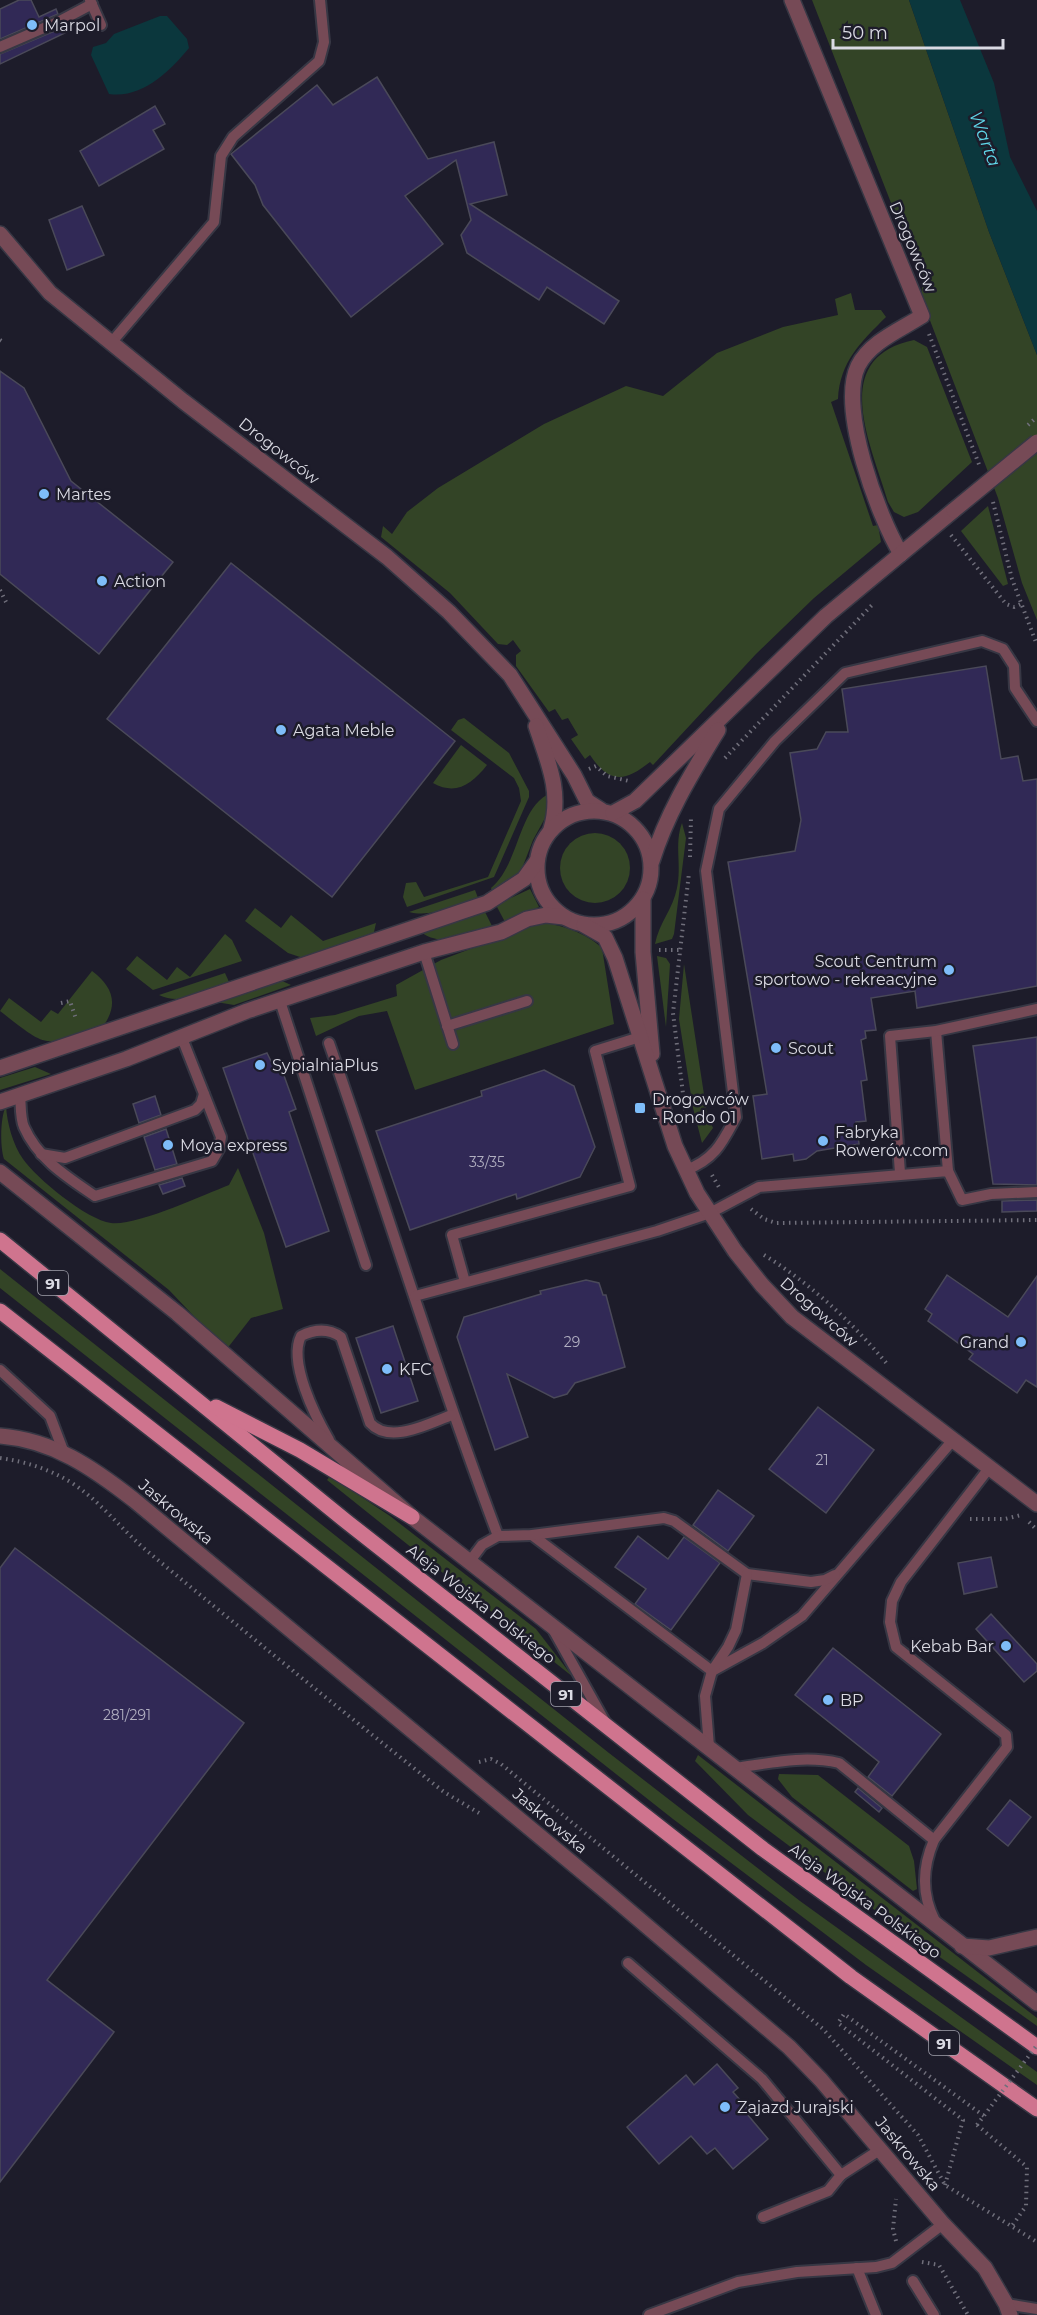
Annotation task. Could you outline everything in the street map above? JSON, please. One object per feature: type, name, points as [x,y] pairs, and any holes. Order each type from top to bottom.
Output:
[{"type":"main road","name":"Aleja Wojska Polskiego","points":[[0,1240],[763,1849],[1037,2046]]},
{"type":"main road","name":"91","points":[[0,1311],[851,1977],[1037,2109]]},
{"type":"main road","points":[[188,1392],[300,1450],[412,1517]]},
{"type":"street","name":"Drogowców","points":[[792,0],[922,316],[872,347],[858,366],[852,389],[857,433],[874,495],[901,554]]},
{"type":"street","name":"Drogowców","points":[[0,234],[50,293],[387,557],[479,642],[510,675],[587,801],[607,812]]},
{"type":"street","points":[[607,812],[634,801],[727,715],[767,671],[826,616],[1037,442]]},
{"type":"street","name":"Drogowców","points":[[529,703],[555,783],[556,812],[551,830]]},
{"type":"street","points":[[0,1102],[280,1001],[424,952],[501,932],[527,919],[546,915],[564,917],[584,925],[607,924],[627,916],[643,899],[651,882],[652,862],[662,829],[675,802],[727,715]]},
{"type":"street","points":[[564,917],[548,903],[539,883],[537,861],[539,850],[551,830],[565,818],[582,811],[607,812],[632,824],[646,841],[652,862]]},
{"type":"street","points":[[0,1068],[487,903],[524,879],[537,861]]},
{"type":"street","name":"Drogowców","points":[[643,899],[643,952],[655,1084]]},
{"type":"street","name":"Drogowców","points":[[584,925],[605,937],[615,958],[675,1146],[686,1170],[710,1213],[762,1285],[792,1317],[1037,1504]]},
{"type":"street","points":[[0,1172],[169,1306],[332,1445],[412,1517],[1037,2003]]},
{"type":"street","name":"Jaskrowska","points":[[0,1436],[23,1439],[64,1452],[92,1468],[134,1500],[636,1916],[789,2047],[822,2080],[943,2224],[985,2268],[1008,2309]]},
{"type":"street","points":[[962,1946],[989,1948],[1037,1937]]},
{"type":"lane","points":[[111,343],[214,222],[221,156],[233,137],[319,61],[324,42],[320,0]]},
{"type":"lane","points":[[0,46],[60,21],[91,2],[101,25]]},
{"type":"lane","points":[[686,1170],[705,1163],[736,1117],[706,871],[719,809],[775,741],[845,673],[982,641],[1003,650],[1009,658],[1014,666],[1015,688],[1037,721]]},
{"type":"lane","points":[[424,952],[453,1044]]},
{"type":"lane","points":[[280,1001],[366,1265]]},
{"type":"lane","points":[[447,1026],[527,1001]]},
{"type":"lane","points":[[900,1173],[890,1036],[936,1031],[1037,1009]]},
{"type":"lane","points":[[936,1031],[948,1171],[962,1200],[991,1194],[1037,1192]]},
{"type":"lane","points":[[465,1282],[452,1235],[630,1186],[595,1051],[640,1037]]},
{"type":"lane","points":[[20,1094],[23,1125],[41,1154],[64,1175],[95,1196],[212,1161],[219,1149],[220,1137],[182,1038]]},
{"type":"lane","points":[[329,1043],[415,1296],[452,1415],[498,1536]]},
{"type":"lane","points":[[41,1154],[65,1158],[195,1110],[201,1104],[204,1094]]},
{"type":"lane","points":[[415,1296],[657,1232],[710,1213],[759,1187],[900,1173],[948,1171]]},
{"type":"lane","points":[[332,1445],[315,1416],[297,1356],[302,1336],[311,1331],[326,1330],[341,1337],[370,1423],[376,1429],[392,1434],[452,1415]]},
{"type":"lane","points":[[0,1370],[50,1416],[64,1452]]},
{"type":"lane","points":[[712,1671],[763,1643],[802,1617],[953,1440]]},
{"type":"lane","points":[[936,1924],[928,1907],[924,1874],[934,1840],[1007,1747],[1007,1739],[1006,1735],[896,1647],[890,1622],[892,1601],[901,1582],[990,1467]]},
{"type":"lane","points":[[470,1561],[482,1545],[498,1536],[532,1536],[664,1518],[674,1521],[747,1574],[811,1582],[825,1580],[838,1573]]},
{"type":"lane","points":[[532,1536],[712,1671]]},
{"type":"lane","points":[[709,1747],[705,1696],[712,1671],[736,1630],[747,1574]]},
{"type":"lane","points":[[550,1624],[608,1727]]},
{"type":"lane","points":[[735,1768],[800,1758],[822,1759],[839,1763],[934,1840]]},
{"type":"lane","points":[[628,1963],[762,2079],[841,2175]]},
{"type":"lane","points":[[763,2217],[828,2191],[841,2175],[881,2150]]},
{"type":"lane","points":[[649,2315],[738,2282],[797,2272],[892,2263],[943,2224]]},
{"type":"lane","points":[[857,2268],[876,2315]]},
{"type":"lane","points":[[914,2281],[934,2315]]},
{"type":"lane","points":[[1008,2309],[1037,2309]]},
{"type":"path","points":[[941,540],[956,528]]},
{"type":"path","points":[[949,533],[1006,604],[1014,607],[1021,604]]},
{"type":"path","points":[[0,591],[6,602]]},
{"type":"path","points":[[720,766],[762,717],[876,601]]},
{"type":"path","points":[[586,770],[596,766],[601,773],[616,780],[635,779]]},
{"type":"path","points":[[656,951],[680,950]]},
{"type":"path","points":[[61,1003],[70,1001],[75,1019]]},
{"type":"path","points":[[738,1198],[764,1219],[776,1223],[1037,1220]]},
{"type":"path","points":[[0,1458],[36,1465],[62,1477],[89,1495],[144,1549],[444,1792]]},
{"type":"path","points":[[966,1518],[1005,1519],[1020,1514],[1037,1530]]},
{"type":"path","points":[[475,1767],[486,1758],[501,1764],[823,2029],[918,2135],[945,2186],[1037,2242]]},
{"type":"path","points":[[945,2186],[963,2120],[838,2023],[844,2014],[984,2116]]},
{"type":"path","points":[[1012,2226],[1026,2206],[1027,2167],[977,2125],[1037,2046]]},
{"type":"shaded area","points":[[812,0],[909,0],[989,232],[1037,355],[1037,620],[1022,583],[998,498],[921,297],[924,267],[893,208]]},
{"type":"shaded area","points":[[851,293],[855,310],[881,310],[886,317],[853,353],[843,374],[838,399],[831,402],[873,526],[878,525],[881,542],[814,598],[756,654],[653,765],[650,762],[625,776],[611,775],[604,771],[590,755],[585,759],[571,739],[578,735],[568,718],[562,720],[555,709],[549,712],[516,666],[516,655],[521,651],[513,640],[507,645],[498,644],[450,593],[381,537],[383,526],[392,534],[407,512],[438,488],[544,424],[626,386],[663,396],[717,353],[783,327],[838,315],[835,299]]},
{"type":"shaded area","points":[[914,340],[927,347],[972,462],[918,512],[904,517],[894,512],[888,502],[873,456],[862,407],[863,384],[871,365],[887,350]]},
{"type":"shaded area","points":[[988,506],[1008,584],[1003,586],[961,531]]},
{"type":"shaded area","points":[[464,718],[509,753],[529,791],[529,797],[494,877],[407,907],[403,897],[406,883],[416,882],[424,897],[488,877],[521,801],[519,788],[514,778],[451,730],[458,720]]},
{"type":"shaded area","points":[[461,745],[487,765],[475,778],[463,786],[449,788],[433,783]]},
{"type":"shaded area","points":[[551,793],[550,809],[533,840],[521,871],[492,891],[491,888],[501,878],[508,865],[532,810],[540,800]]},
{"type":"shaded area","points":[[682,823],[686,838],[674,934],[672,939],[655,944],[677,888]]},
{"type":"shaded area","points":[[595,833],[608,836],[620,843],[627,855],[630,868],[627,881],[620,893],[608,900],[595,903],[582,900],[570,893],[563,881],[560,868],[563,855],[570,843],[582,836]]},
{"type":"shaded area","points":[[530,889],[539,907],[505,922],[496,905]]},
{"type":"shaded area","points":[[475,890],[478,898],[453,907],[427,913],[409,912]]},
{"type":"shaded area","points":[[255,908],[281,928],[291,915],[323,941],[376,923],[374,932],[369,937],[303,958],[288,953],[245,921]]},
{"type":"shaded area","points":[[484,910],[493,928],[448,940],[439,940],[422,933]]},
{"type":"shaded area","points":[[539,923],[573,930],[602,948],[614,1024],[415,1090],[387,1011],[359,1016],[316,1036],[310,1018],[335,1015],[397,996],[396,985],[441,960]]},
{"type":"shaded area","points":[[225,934],[232,940],[242,961],[153,990],[126,969],[137,956],[167,980],[177,967],[190,977]]},
{"type":"shaded area","points":[[657,956],[666,958],[670,964],[666,1027]]},
{"type":"shaded area","points":[[684,964],[707,1114],[713,1128],[702,1143],[693,1108],[679,1019]]},
{"type":"shaded area","points":[[92,971],[109,989],[111,995],[111,1009],[104,1025],[70,1038],[49,1041],[39,1039],[29,1033],[0,1011],[9,998],[41,1022],[51,1010],[58,1014]]},
{"type":"shaded area","points":[[225,973],[229,982],[204,993],[176,999],[159,995]]},
{"type":"shaded area","points":[[280,980],[291,985],[234,1005],[216,1002]]},
{"type":"shaded area","points":[[35,1067],[51,1074],[0,1090],[0,1078]]},
{"type":"shaded area","points":[[6,1106],[13,1141],[30,1167],[50,1187],[76,1206],[111,1223],[122,1223],[153,1215],[229,1185],[238,1168],[264,1233],[283,1309],[251,1318],[226,1350],[169,1290],[4,1159],[1,1132]]},
{"type":"shaded area","points":[[0,1269],[609,1753],[800,1901],[1037,2072],[1037,2085],[866,1965],[673,1819],[0,1288]]},
{"type":"shaded area","points":[[330,1476],[390,1516],[536,1629],[573,1677],[327,1480]]},
{"type":"shaded area","points":[[698,1755],[1037,2018],[1037,2026],[896,1926],[748,1815],[695,1761]]},
{"type":"shaded area","points":[[779,1774],[818,1775],[909,1846],[914,1861],[917,1889],[913,1891],[792,1797],[778,1779]]},
{"type":"water","name":"Warta","points":[[909,0],[960,0],[994,83],[1010,157],[1037,211],[1037,355],[989,232]]},
{"type":"water","points":[[160,16],[167,16],[187,39],[189,48],[164,74],[144,88],[133,92],[109,94],[91,55],[93,47],[106,43],[114,34]]},
{"type":"building","points":[[19,0],[31,0],[39,17],[56,9],[58,14],[0,39],[0,9]]},
{"type":"building","points":[[64,27],[67,32],[0,64],[0,54]]},
{"type":"building","points":[[377,77],[428,159],[494,142],[507,195],[470,204],[619,301],[604,324],[547,287],[539,300],[467,253],[461,235],[471,220],[456,160],[405,196],[443,244],[351,317],[263,205],[255,185],[231,154],[317,85],[333,105]]},
{"type":"building","points":[[155,106],[165,124],[153,130],[164,149],[99,186],[80,151]]},
{"type":"building","points":[[82,206],[104,255],[67,270],[49,220]]},
{"type":"building","points":[[0,371],[24,388],[71,481],[173,562],[99,654],[0,574]]},
{"type":"building","name":"Agata Meble","points":[[231,563],[455,741],[332,897],[107,719]]},
{"type":"building","points":[[986,666],[1001,759],[1018,756],[1023,781],[1037,779],[1037,986],[917,1008],[915,991],[871,998],[876,1030],[865,1031],[866,1038],[861,1040],[867,1080],[861,1081],[866,1121],[856,1122],[859,1144],[817,1151],[806,1159],[794,1161],[793,1154],[762,1159],[753,1096],[767,1094],[728,862],[795,851],[801,820],[790,753],[817,749],[826,732],[848,732],[842,689]]},
{"type":"building","points":[[1037,1037],[1037,1185],[993,1184],[973,1046]]},
{"type":"building","points":[[267,1053],[271,1061],[278,1059],[296,1109],[289,1112],[329,1231],[286,1247],[223,1068]]},
{"type":"building","points":[[544,1070],[574,1086],[595,1147],[580,1177],[517,1199],[516,1194],[410,1230],[376,1131],[482,1096],[481,1091]]},
{"type":"building","points":[[155,1096],[161,1115],[139,1123],[133,1104]]},
{"type":"building","points":[[166,1129],[177,1164],[155,1170],[144,1137]]},
{"type":"building","points":[[182,1178],[185,1186],[163,1194],[159,1185]]},
{"type":"building","points":[[1037,1200],[1037,1211],[1002,1212],[1002,1201]]},
{"type":"building","points":[[947,1275],[1008,1317],[1037,1276],[1037,1387],[1026,1380],[1017,1393],[969,1359],[973,1354],[928,1321],[932,1314],[925,1309]]},
{"type":"building","points":[[586,1280],[599,1283],[603,1295],[606,1295],[625,1367],[575,1383],[567,1394],[554,1398],[507,1374],[528,1437],[495,1450],[457,1337],[464,1317],[541,1294],[540,1291]]},
{"type":"building","name":"KFC","points":[[393,1326],[418,1401],[381,1413],[356,1338]]},
{"type":"building","points":[[818,1407],[874,1450],[826,1513],[769,1469]]},
{"type":"building","points":[[718,1490],[754,1516],[728,1551],[693,1525]]},
{"type":"building","points":[[638,1536],[668,1559],[684,1537],[720,1563],[671,1630],[635,1604],[646,1589],[615,1567]]},
{"type":"building","points":[[15,1548],[244,1723],[47,1980],[114,2032],[0,2182],[0,1568]]},
{"type":"building","points":[[991,1557],[997,1587],[964,1594],[958,1563]]},
{"type":"building","name":"Kebab Bar","points":[[991,1614],[1037,1664],[1037,1671],[1024,1682],[976,1629]]},
{"type":"building","points":[[833,1648],[941,1734],[892,1796],[868,1777],[879,1762],[795,1695]]},
{"type":"building","points":[[858,1788],[882,1808],[879,1812],[855,1792]]},
{"type":"building","points":[[1010,1800],[1031,1817],[1008,1846],[987,1829]]},
{"type":"building","points":[[717,2064],[738,2088],[733,2092],[750,2111],[747,2114],[768,2139],[733,2169],[715,2148],[707,2154],[691,2136],[659,2164],[627,2127],[686,2075],[694,2085]]},
{"type":"place","name":"Marpol","points":[[32,25]]},
{"type":"place","name":"Martes","points":[[44,494]]},
{"type":"place","name":"Action","points":[[102,581]]},
{"type":"place","name":"Agata Meble","points":[[281,730]]},
{"type":"place","name":"Scout Centrum sportowo - rekreacyjne","points":[[949,970]]},
{"type":"place","name":"Scout","points":[[776,1048]]},
{"type":"place","name":"SypialniaPlus","points":[[260,1065]]},
{"type":"place","name":"Drogowców - Rondo 01","points":[[640,1108]]},
{"type":"place","name":"Fabryka Rowerów.com","points":[[823,1141]]},
{"type":"place","name":"Moya express","points":[[168,1145]]},
{"type":"place","name":"Grand","points":[[1021,1342]]},
{"type":"place","name":"KFC","points":[[387,1369]]},
{"type":"place","name":"Kebab Bar","points":[[1006,1646]]},
{"type":"place","name":"BP","points":[[828,1700]]},
{"type":"place","name":"Zajazd Jurajski","points":[[725,2107]]}]
